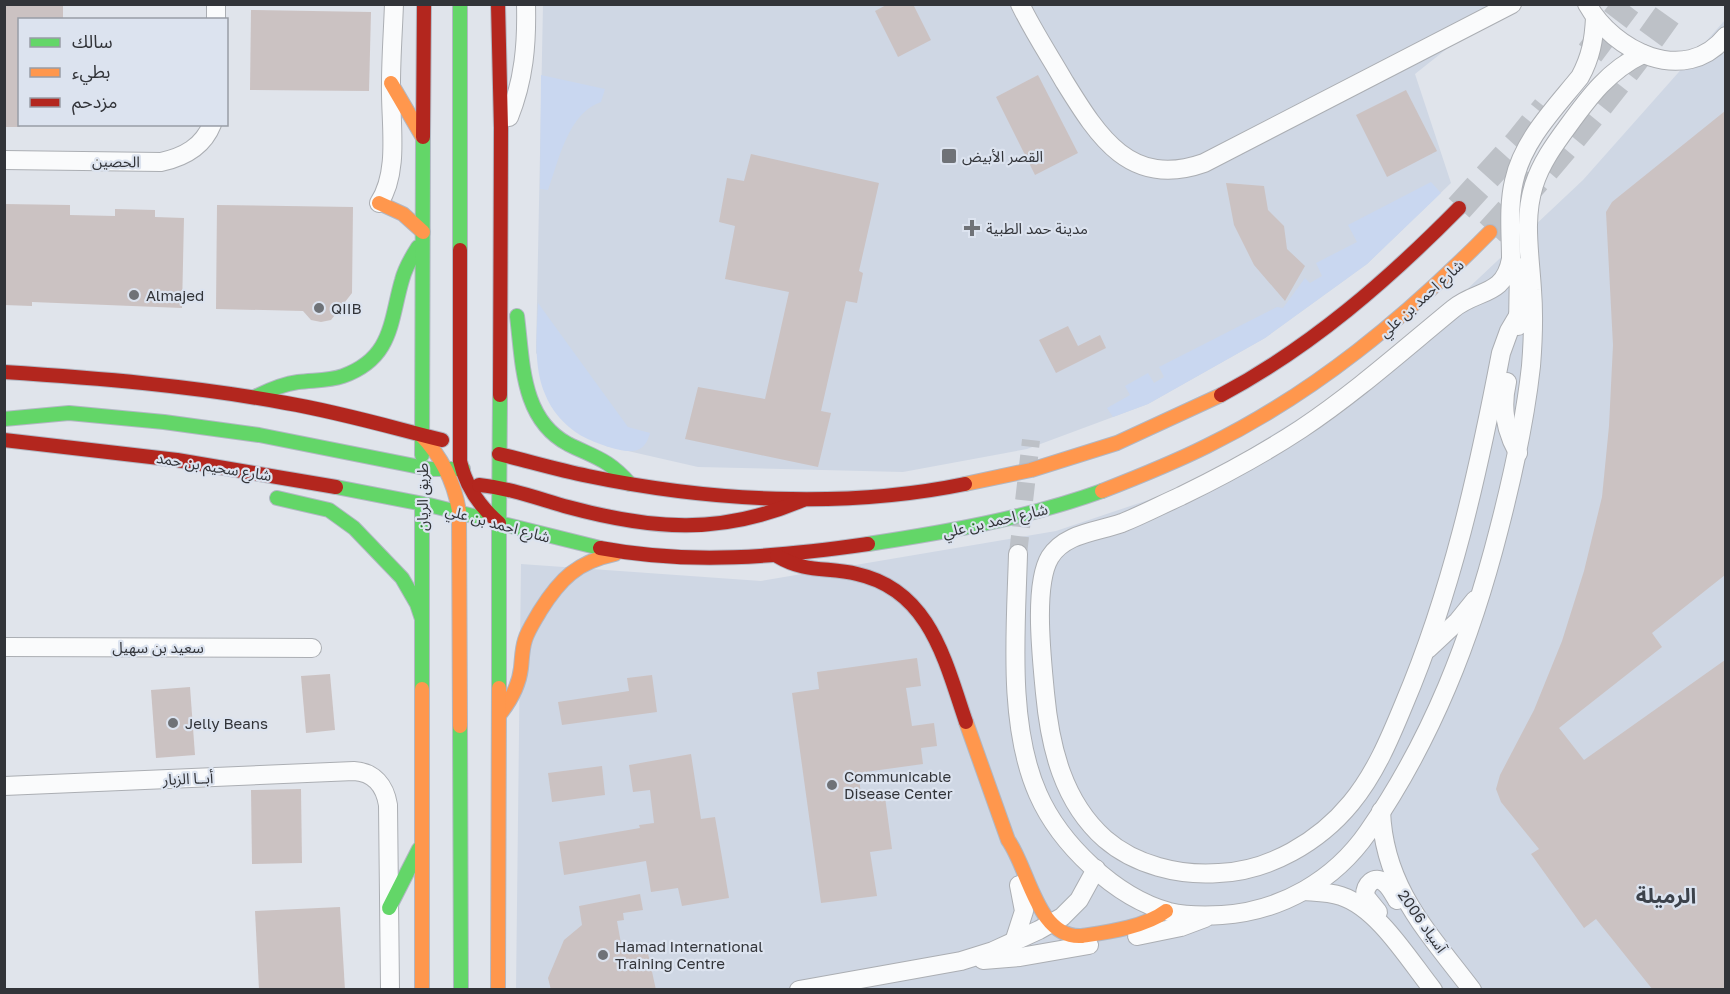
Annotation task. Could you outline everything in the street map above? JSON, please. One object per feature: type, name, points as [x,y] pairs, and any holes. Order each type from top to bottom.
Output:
[{"type":"main road","name":"طريق الريان","points":[[422,990],[424,4]]},
{"type":"main road","points":[[460,4],[464,445],[499,486],[498,990]]},
{"type":"main road","points":[[461,990],[459,512],[461,487],[477,462],[500,266],[501,128],[498,4]]},
{"type":"main road","points":[[391,83],[424,140]]},
{"type":"main road","points":[[254,397],[284,385],[325,381],[343,376],[360,368],[375,356],[383,345],[395,320],[404,273],[423,236],[403,214],[378,203]]},
{"type":"main road","points":[[422,435],[436,451],[477,462],[713,496],[803,500],[894,495],[987,482],[1078,458],[1163,424],[1242,384],[1345,313],[1405,262],[1459,208]]},
{"type":"main road","name":"شارع احمد بن علي","points":[[422,505],[459,512],[588,546],[627,553],[703,559],[776,555],[914,537],[1019,515],[1100,492],[1181,459],[1264,415],[1336,369],[1370,343],[1426,296],[1490,232]]},
{"type":"main road","points":[[500,266],[515,309],[527,392],[536,412],[558,437],[601,459],[630,484]]},
{"type":"main road","points":[[4,372],[103,378],[254,397],[327,411],[464,445]]},
{"type":"main road","points":[[4,418],[69,413],[164,422],[269,437],[422,467],[477,462]]},
{"type":"main road","name":"شارع سحيم بن حمد","points":[[4,440],[132,454],[214,466],[326,485],[422,505]]},
{"type":"main road","points":[[214,466],[245,487]]},
{"type":"main road","points":[[422,505],[438,495],[461,487],[499,486],[563,507],[604,516],[636,522],[686,526],[730,524],[749,520],[777,512],[803,500]]},
{"type":"main road","points":[[461,487],[499,523]]},
{"type":"main road","points":[[262,494],[319,506],[346,521],[387,560],[402,578],[417,604],[422,619]]},
{"type":"main road","points":[[499,716],[518,684],[525,640],[554,588],[570,571],[591,559],[627,553]]},
{"type":"main road","points":[[776,555],[799,568],[812,571],[841,571],[872,578],[900,593],[923,616],[939,644],[1008,840],[1017,851],[1038,905],[1052,923],[1065,934],[1078,936],[1149,922],[1166,911]]},
{"type":"main road","points":[[389,908],[421,844]]},
{"type":"street","points":[[378,203],[388,186],[392,167],[391,83],[394,4]]},
{"type":"street","points":[[501,128],[508,119],[521,80],[526,38],[526,4]]},
{"type":"street","points":[[1020,4],[1085,114],[1100,134],[1118,153],[1129,160],[1141,166],[1166,170],[1179,170],[1204,163],[1512,4]]},
{"type":"street","points":[[1591,11],[1617,38],[1643,54],[1663,61],[1688,60],[1707,52],[1725,36]]},
{"type":"street","points":[[1519,314],[1509,331],[1502,353],[1454,564],[1427,651],[1387,745],[1351,803],[1312,839],[1283,856],[1260,866],[1217,874],[1174,870],[1138,860],[1107,841],[1083,815],[1065,786],[1047,714],[1042,663],[1041,609],[1044,576],[1050,558],[1072,538],[1121,523],[1205,484],[1260,454],[1324,412],[1395,358],[1463,301],[1497,287],[1510,268],[1511,200],[1537,132],[1586,67],[1592,46],[1591,11]]},
{"type":"street","points":[[1018,554],[1016,663],[1026,757],[1038,794],[1057,827],[1082,857],[1136,898],[1166,911],[1182,914],[1212,915],[1247,912],[1262,908],[1304,891],[1335,869],[1352,854],[1422,744],[1440,708],[1484,587],[1518,453],[1531,366],[1533,328],[1528,217],[1534,186],[1549,152],[1597,87],[1619,68],[1643,54]]},
{"type":"street","name":"الحصين","points":[[4,160],[161,162],[185,155],[195,148],[204,139],[211,126]]},
{"type":"street","points":[[1518,453],[1507,430],[1504,405],[1519,314],[1517,190],[1523,166],[1549,152]]},
{"type":"street","points":[[1427,651],[1458,621],[1484,587]]},
{"type":"street","name":"سعيد بن سهيل","points":[[4,647],[312,648]]},
{"type":"street","name":"أبــا الزبار","points":[[4,786],[354,771],[371,776],[381,785],[387,798],[389,908]]},
{"type":"street","name":"آسياد 2006","points":[[1381,811],[1383,838],[1396,882],[1415,914],[1472,990]]},
{"type":"street","points":[[1008,840],[1010,857],[1024,903],[1023,918],[1014,942]]},
{"type":"street","points":[[799,990],[972,959],[1014,942],[1052,923],[1079,900],[1096,869]]},
{"type":"street","points":[[1388,933],[1384,921],[1365,896],[1369,882],[1383,881],[1402,906],[1415,914]]},
{"type":"street","points":[[1304,891],[1328,893],[1354,902],[1366,910],[1388,933],[1433,990]]},
{"type":"street","points":[[389,908],[390,990]]},
{"type":"street","points":[[972,959],[996,960],[1020,957],[1181,927],[1212,915]]},
{"type":"shaded area","name":"مدينة حمد الطبية","points":[[543,5],[1502,5],[1415,74],[1451,183],[1367,264],[1265,338],[1148,404],[1027,449],[903,472],[698,467],[606,446],[536,353]]},
{"type":"shaded area","points":[[1725,20],[1725,989],[516,990],[521,564],[761,581],[1056,531],[1190,486],[1391,361],[1583,180]]},
{"type":"shaded area","points":[[541,75],[605,89],[601,102],[580,116],[566,139],[548,190],[540,189]]},
{"type":"shaded area","points":[[1431,182],[1441,193],[1367,264],[1265,338],[1148,404],[1113,417],[1107,408],[1130,395],[1125,386],[1148,373],[1154,383],[1164,377],[1159,367],[1277,307],[1283,308],[1305,278],[1310,283],[1322,276],[1316,263],[1357,242],[1348,225]]},
{"type":"shaded area","points":[[538,303],[628,427],[650,433],[642,447],[636,451],[627,451],[591,441],[569,427],[555,412],[545,394],[539,372]]},
{"type":"building","points":[[4,4],[63,4],[63,18],[18,18],[18,126],[20,127],[4,127]]},
{"type":"building","points":[[888,4],[913,4],[931,40],[898,57],[875,11]]},
{"type":"building","points":[[251,10],[371,12],[369,91],[250,90]]},
{"type":"building","points":[[1038,75],[1078,153],[1035,175],[996,97]]},
{"type":"building","points":[[1406,90],[1437,151],[1387,177],[1356,115]]},
{"type":"building","points":[[1725,111],[1725,575],[1652,633],[1662,647],[1559,728],[1584,760],[1725,660],[1725,990],[1653,990],[1596,919],[1584,928],[1531,854],[1539,849],[1501,802],[1496,789],[1500,775],[1534,710],[1562,641],[1584,571],[1602,497],[1609,426],[1613,345],[1606,212],[1612,202]]},
{"type":"building","points":[[751,154],[879,183],[859,271],[863,273],[857,303],[846,301],[821,411],[831,413],[818,467],[685,439],[698,387],[765,399],[789,292],[725,279],[735,226],[719,222],[727,178],[744,181]]},
{"type":"building","points":[[1226,183],[1264,186],[1268,210],[1284,226],[1287,249],[1305,266],[1285,301],[1254,265],[1234,225]]},
{"type":"building","points":[[4,204],[70,205],[70,215],[115,216],[115,209],[155,210],[155,217],[184,218],[182,308],[32,302],[32,306],[4,305]]},
{"type":"building","points":[[217,205],[353,207],[352,293],[331,320],[321,322],[311,320],[303,311],[216,309]]},
{"type":"building","points":[[1068,326],[1078,346],[1100,335],[1106,348],[1056,373],[1039,340]]},
{"type":"building","name":"Communicable Disease Center","points":[[917,658],[921,686],[906,688],[912,726],[934,723],[937,746],[921,748],[923,764],[858,773],[862,800],[885,797],[892,849],[870,852],[877,896],[821,903],[792,693],[819,689],[817,672]]},
{"type":"building","points":[[330,674],[335,730],[306,733],[301,676]]},
{"type":"building","points":[[652,675],[657,712],[562,725],[558,702],[629,691],[627,678]]},
{"type":"building","name":"Jelly Beans","points":[[190,687],[195,755],[156,758],[151,690]]},
{"type":"building","points":[[691,754],[701,819],[715,817],[729,898],[682,906],[678,888],[651,892],[646,861],[564,875],[559,842],[640,828],[639,825],[654,823],[650,790],[633,792],[629,765]]},
{"type":"building","points":[[602,766],[605,795],[552,802],[548,773]]},
{"type":"building","points":[[301,789],[302,863],[252,864],[251,790]]},
{"type":"building","name":"Hamad International Training Centre","points":[[640,894],[643,910],[623,913],[624,920],[617,921],[622,949],[646,944],[656,990],[551,990],[548,978],[564,940],[582,925],[579,906]]},
{"type":"building","points":[[340,907],[345,990],[259,990],[255,911]]},
{"type":"tunnel","points":[[1590,53],[1627,4]]},
{"type":"tunnel","points":[[1490,232],[1586,121],[1632,64],[1675,4]]},
{"type":"tunnel","points":[[1459,208],[1546,108]]},
{"type":"tunnel","points":[[1018,554],[1031,440]]},
{"type":"traffic: fast","points":[[460,4],[460,250]]},
{"type":"traffic: fast","points":[[422,455],[423,137]]},
{"type":"traffic: fast","points":[[255,397],[287,384],[343,376],[372,359],[387,337],[403,276],[418,247]]},
{"type":"traffic: fast","points":[[517,316],[527,388],[541,420],[568,444],[608,464],[630,484]]},
{"type":"traffic: fast","points":[[499,523],[500,395]]},
{"type":"traffic: fast","points":[[4,419],[69,413],[164,422],[259,435],[430,469],[463,469]]},
{"type":"traffic: fast","points":[[336,487],[477,517]]},
{"type":"traffic: fast","points":[[868,544],[986,523],[1045,509],[1102,491]]},
{"type":"traffic: fast","points":[[277,498],[329,510],[354,528],[402,578],[417,604],[422,619]]},
{"type":"traffic: fast","points":[[422,505],[422,689]]},
{"type":"traffic: fast","points":[[499,688],[499,523],[600,548]]},
{"type":"traffic: fast","points":[[460,726],[461,990]]},
{"type":"traffic: fast","points":[[389,908],[419,849]]},
{"type":"traffic: slow","points":[[391,83],[422,136]]},
{"type":"traffic: slow","points":[[379,203],[403,214],[423,232]]},
{"type":"traffic: slow","points":[[1102,491],[1194,452],[1247,425],[1285,402],[1322,377],[1392,323],[1426,294],[1490,232]]},
{"type":"traffic: slow","points":[[965,484],[1031,470],[1117,443],[1221,395]]},
{"type":"traffic: slow","points":[[421,435],[446,470],[459,511],[460,726]]},
{"type":"traffic: slow","points":[[500,714],[516,687],[526,636],[547,600],[562,581],[580,567],[615,554]]},
{"type":"traffic: slow","points":[[498,990],[499,688]]},
{"type":"traffic: slow","points":[[422,689],[422,990]]},
{"type":"traffic: slow","points":[[966,722],[1008,840],[1044,915],[1054,926],[1067,934],[1082,936],[1137,925],[1166,911]]},
{"type":"traffic: jam","points":[[423,137],[424,4]]},
{"type":"traffic: jam","points":[[498,4],[501,128],[500,395]]},
{"type":"traffic: jam","points":[[1221,395],[1286,356],[1317,334],[1405,261],[1459,208]]},
{"type":"traffic: jam","points":[[460,250],[460,461],[474,495],[499,523]]},
{"type":"traffic: jam","points":[[4,372],[146,383],[251,397],[325,411],[442,440]]},
{"type":"traffic: jam","points":[[4,440],[177,460],[336,487]]},
{"type":"traffic: jam","points":[[499,454],[577,474],[634,485],[728,496],[776,499],[872,497],[965,484]]},
{"type":"traffic: jam","points":[[479,485],[513,491],[599,515],[658,524],[715,524],[744,519],[803,500]]},
{"type":"traffic: jam","points":[[600,548],[701,558],[767,555],[868,544]]},
{"type":"traffic: jam","points":[[777,556],[797,565],[857,574],[882,582],[902,595],[931,631],[942,653],[966,722]]},
{"type":"place","name":"القصر الأبيض","points":[[949,156]]},
{"type":"place","name":"مدينة حمد الطبية","points":[[972,228]]},
{"type":"place","name":"Almajed","points":[[134,295]]},
{"type":"place","name":"QIIB","points":[[319,308]]},
{"type":"place","name":"Jelly Beans","points":[[173,723]]},
{"type":"place","name":"Communicable Disease Center","points":[[832,785]]},
{"type":"place","name":"Hamad International Training Centre","points":[[603,955]]},
{"type":"district","name":"الرميلة","points":[[1666,895]]}]
